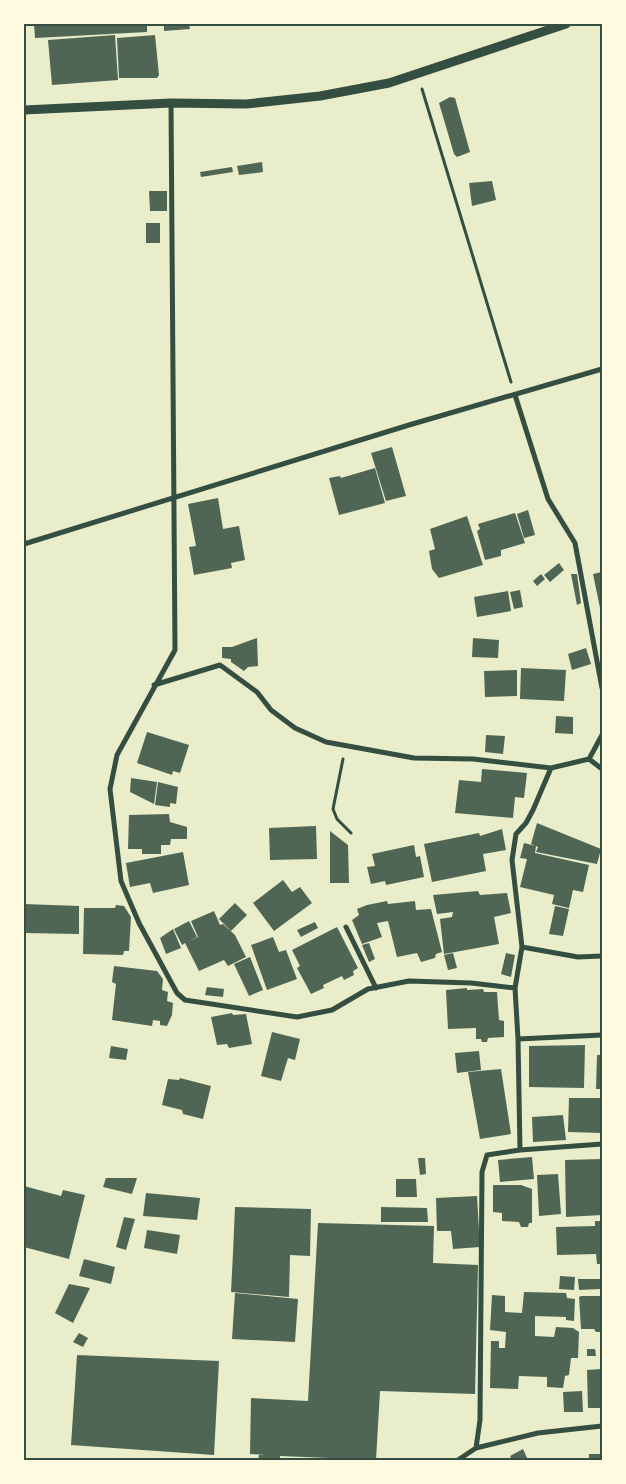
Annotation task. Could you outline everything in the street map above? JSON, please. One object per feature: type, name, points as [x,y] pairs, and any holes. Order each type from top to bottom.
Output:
[{"type":"street","points":[[24,110],[171,103],[246,104],[320,96],[389,83],[566,24]]},
{"type":"street","points":[[171,103],[175,650],[117,755],[110,789],[121,881],[139,923],[176,993],[185,1000],[297,1017],[332,1010],[368,989],[409,981],[471,983],[515,988]]},
{"type":"street","points":[[24,544],[174,497],[602,369]]},
{"type":"street","points":[[515,395],[548,499],[575,543],[599,655],[602,688]]},
{"type":"street","points":[[154,685],[220,665],[257,692],[271,710],[295,728],[326,742],[414,758],[473,759],[551,768],[590,759]]},
{"type":"street","points":[[590,759],[602,735]]},
{"type":"street","points":[[590,759],[602,769]]},
{"type":"street","points":[[520,1150],[515,988],[522,947],[512,860],[516,834],[526,823],[533,810],[551,768]]},
{"type":"street","points":[[346,927],[376,988]]},
{"type":"street","points":[[522,947],[578,957],[602,956]]},
{"type":"street","points":[[518,1039],[602,1035]]},
{"type":"street","points":[[476,1448],[480,1420],[482,1172],[488,1156],[520,1150],[602,1144]]},
{"type":"street","points":[[458,1460],[476,1448],[538,1433],[602,1426]]},
{"type":"path","points":[[417,74],[515,395]]},
{"type":"path","points":[[346,746],[332,809],[337,819],[351,833]]},
{"type":"building","points":[[34,24],[147,24],[147,32],[35,38]]},
{"type":"building","points":[[164,24],[189,24],[190,29],[164,31]]},
{"type":"building","points":[[115,35],[118,80],[52,85],[48,40]]},
{"type":"building","points":[[155,35],[159,75],[157,78],[119,78],[117,38]]},
{"type":"building","points":[[450,97],[455,98],[470,152],[457,157],[454,154],[439,103]]},
{"type":"building","points":[[262,162],[263,172],[239,175],[237,166]]},
{"type":"building","points":[[232,167],[233,172],[201,177],[200,172]]},
{"type":"building","points":[[492,181],[496,200],[472,206],[469,183]]},
{"type":"building","points":[[149,191],[167,191],[167,211],[150,211]]},
{"type":"building","points":[[146,223],[160,223],[160,243],[146,243]]},
{"type":"building","points":[[392,447],[406,496],[386,501],[371,453]]},
{"type":"building","points":[[375,468],[385,503],[339,515],[329,478],[340,476],[341,478]]},
{"type":"building","points":[[218,498],[223,529],[239,526],[245,560],[231,563],[232,568],[194,575],[189,547],[196,546],[188,504]]},
{"type":"building","points":[[528,510],[535,535],[524,538],[517,514]]},
{"type":"building","points":[[515,513],[525,543],[501,550],[501,556],[485,560],[477,531],[480,529],[478,524]]},
{"type":"building","points":[[467,516],[483,565],[439,578],[432,569],[429,551],[435,549],[430,529]]},
{"type":"building","points":[[559,563],[564,570],[550,582],[544,575]]},
{"type":"building","points":[[602,572],[602,607],[600,608],[593,574]]},
{"type":"building","points":[[541,574],[545,579],[537,586],[533,581]]},
{"type":"building","points":[[571,574],[577,574],[581,603],[577,605]]},
{"type":"building","points":[[520,590],[523,607],[514,609],[510,592]]},
{"type":"building","points":[[508,591],[511,611],[477,617],[474,597]]},
{"type":"building","points":[[257,638],[258,666],[248,667],[244,671],[231,662],[231,659],[222,658],[222,647],[232,647]]},
{"type":"building","points":[[473,638],[499,640],[498,658],[472,657]]},
{"type":"building","points":[[586,648],[591,664],[572,670],[568,654]]},
{"type":"building","points":[[521,668],[566,670],[564,701],[520,699]]},
{"type":"building","points":[[517,670],[517,696],[485,697],[484,671]]},
{"type":"building","points":[[556,716],[573,717],[573,734],[555,733]]},
{"type":"building","points":[[147,732],[189,745],[180,773],[173,771],[172,775],[137,763]]},
{"type":"building","points":[[486,735],[505,736],[503,754],[485,752]]},
{"type":"building","points":[[482,769],[527,773],[524,798],[515,797],[513,818],[455,813],[459,780],[481,782]]},
{"type":"building","points":[[131,778],[157,782],[154,804],[130,792]]},
{"type":"building","points":[[158,782],[178,787],[176,804],[170,803],[170,807],[155,805]]},
{"type":"building","points":[[169,814],[170,822],[187,827],[187,839],[171,839],[170,845],[161,845],[161,854],[142,854],[142,849],[128,849],[129,815]]},
{"type":"building","points":[[537,823],[601,849],[597,864],[536,852],[538,847],[531,844]]},
{"type":"building","points":[[316,826],[317,859],[270,860],[269,828]]},
{"type":"building","points":[[502,829],[506,850],[483,854],[486,871],[432,882],[424,844],[479,833],[480,836]]},
{"type":"building","points":[[330,831],[348,845],[349,883],[330,883]]},
{"type":"building","points":[[524,843],[536,846],[535,853],[589,865],[583,892],[573,890],[569,908],[552,904],[554,895],[520,887],[527,859],[520,858]]},
{"type":"building","points":[[414,845],[416,857],[420,856],[424,877],[386,885],[385,881],[371,884],[367,867],[375,866],[372,854]]},
{"type":"building","points":[[183,852],[189,885],[153,893],[150,883],[130,887],[126,863]]},
{"type":"building","points":[[283,880],[292,892],[300,887],[312,903],[274,931],[253,903]]},
{"type":"building","points":[[478,891],[480,895],[507,893],[511,913],[494,917],[499,944],[444,954],[440,919],[452,917],[453,912],[437,914],[433,895]]},
{"type":"building","points":[[387,901],[388,904],[415,901],[416,910],[431,909],[442,952],[436,954],[435,958],[421,962],[417,953],[397,957],[388,921],[377,923],[382,937],[362,944],[352,920],[359,915],[357,909]]},
{"type":"building","points":[[235,903],[247,915],[231,931],[219,919]]},
{"type":"building","points":[[24,904],[79,906],[79,934],[24,933]]},
{"type":"building","points":[[116,905],[124,906],[131,917],[129,951],[124,951],[123,955],[83,954],[84,908],[115,908]]},
{"type":"building","points":[[555,906],[569,909],[563,936],[549,934]]},
{"type":"building","points":[[214,911],[220,925],[223,924],[235,935],[246,957],[228,966],[224,960],[199,971],[185,943],[182,945],[174,929],[189,921],[197,937],[188,942],[198,937],[191,921]]},
{"type":"building","points":[[315,922],[318,928],[301,937],[297,930]]},
{"type":"building","points":[[337,927],[358,968],[353,971],[354,975],[344,980],[342,976],[323,985],[324,988],[311,994],[297,968],[300,966],[292,950]]},
{"type":"building","points":[[173,929],[181,948],[166,954],[160,938]]},
{"type":"building","points":[[273,937],[279,952],[286,950],[297,979],[267,990],[251,945]]},
{"type":"building","points":[[369,943],[375,959],[369,962],[362,945]]},
{"type":"building","points":[[453,953],[457,968],[448,970],[444,955]]},
{"type":"building","points":[[506,953],[515,955],[511,977],[501,974]]},
{"type":"building","points":[[250,957],[263,990],[249,996],[234,964]]},
{"type":"building","points":[[114,966],[157,971],[163,979],[162,990],[168,992],[167,1001],[173,1003],[172,1015],[167,1026],[160,1025],[160,1021],[153,1020],[152,1026],[112,1020],[116,984],[112,982]]},
{"type":"building","points":[[207,987],[224,989],[223,997],[205,995]]},
{"type":"building","points":[[467,988],[467,990],[483,989],[484,992],[497,992],[499,1020],[504,1021],[504,1037],[488,1038],[487,1042],[482,1042],[481,1039],[476,1039],[476,1028],[448,1029],[446,990]]},
{"type":"building","points":[[232,1013],[233,1015],[246,1014],[252,1044],[229,1048],[227,1044],[217,1045],[211,1017]]},
{"type":"building","points":[[272,1032],[300,1039],[295,1060],[288,1058],[281,1081],[261,1076]]},
{"type":"building","points":[[585,1045],[584,1088],[529,1087],[529,1046]]},
{"type":"building","points":[[111,1046],[128,1049],[126,1060],[109,1058]]},
{"type":"building","points":[[479,1051],[481,1070],[457,1073],[455,1053]]},
{"type":"building","points":[[597,1055],[602,1055],[602,1089],[596,1089]]},
{"type":"building","points":[[501,1069],[511,1134],[480,1139],[468,1072]]},
{"type":"building","points":[[180,1078],[211,1086],[203,1119],[183,1114],[182,1110],[162,1105],[168,1079],[179,1080]]},
{"type":"building","points":[[569,1098],[602,1098],[602,1133],[568,1132]]},
{"type":"building","points":[[563,1115],[566,1140],[533,1142],[532,1117]]},
{"type":"building","points":[[532,1157],[534,1179],[500,1182],[498,1160]]},
{"type":"building","points":[[418,1158],[425,1158],[426,1174],[420,1175]]},
{"type":"building","points":[[602,1159],[602,1215],[566,1217],[565,1160]]},
{"type":"building","points":[[558,1174],[561,1214],[539,1216],[537,1175]]},
{"type":"building","points":[[106,1178],[137,1178],[132,1194],[103,1187]]},
{"type":"building","points":[[396,1179],[416,1179],[417,1197],[396,1197]]},
{"type":"building","points":[[493,1185],[521,1185],[532,1189],[532,1223],[529,1223],[528,1227],[521,1227],[519,1222],[502,1221],[502,1213],[493,1212]]},
{"type":"building","points":[[24,1186],[61,1196],[63,1190],[85,1195],[69,1259],[24,1247]]},
{"type":"building","points":[[146,1193],[200,1198],[197,1220],[143,1216]]},
{"type":"building","points":[[477,1196],[480,1247],[453,1249],[451,1231],[437,1231],[436,1198]]},
{"type":"building","points":[[235,1207],[311,1209],[310,1256],[290,1255],[289,1297],[231,1292]]},
{"type":"building","points":[[381,1207],[427,1208],[428,1222],[381,1222]]},
{"type":"building","points":[[124,1217],[135,1219],[126,1250],[116,1247]]},
{"type":"building","points":[[595,1221],[602,1221],[602,1264],[597,1264],[596,1254],[557,1255],[556,1227],[595,1226]]},
{"type":"building","points":[[318,1223],[434,1226],[433,1263],[478,1265],[475,1394],[380,1391],[376,1460],[280,1456],[280,1460],[258,1460],[259,1455],[267,1455],[250,1454],[251,1398],[308,1401]]},
{"type":"building","points":[[147,1230],[180,1235],[177,1254],[144,1248]]},
{"type":"building","points":[[84,1259],[115,1267],[111,1284],[79,1276]]},
{"type":"building","points":[[560,1276],[575,1277],[574,1290],[559,1289]]},
{"type":"building","points":[[578,1279],[600,1279],[600,1289],[579,1290]]},
{"type":"building","points":[[69,1284],[90,1288],[73,1323],[55,1313]]},
{"type":"building","points":[[524,1292],[566,1293],[567,1298],[575,1299],[574,1321],[566,1320],[566,1317],[535,1316],[535,1336],[554,1337],[556,1327],[573,1328],[579,1332],[578,1358],[571,1358],[569,1375],[565,1376],[563,1388],[547,1387],[547,1377],[519,1376],[518,1389],[490,1388],[491,1341],[499,1341],[499,1348],[505,1348],[506,1332],[490,1330],[492,1295],[505,1296],[505,1312],[522,1313]]},
{"type":"building","points":[[235,1293],[298,1299],[295,1342],[232,1339]]},
{"type":"building","points":[[602,1296],[602,1332],[596,1332],[594,1329],[581,1329],[579,1297]]},
{"type":"building","points":[[79,1333],[88,1338],[83,1347],[73,1342]]},
{"type":"building","points":[[587,1349],[595,1349],[596,1356],[587,1356]]},
{"type":"building","points":[[77,1355],[219,1361],[214,1455],[71,1445]]},
{"type":"building","points":[[602,1369],[602,1408],[588,1408],[587,1370]]},
{"type":"building","points":[[582,1391],[583,1412],[564,1412],[563,1392]]},
{"type":"building","points":[[523,1449],[528,1460],[512,1460],[510,1456]]},
{"type":"building","points":[[589,1454],[602,1454],[602,1460],[589,1460]]}]
